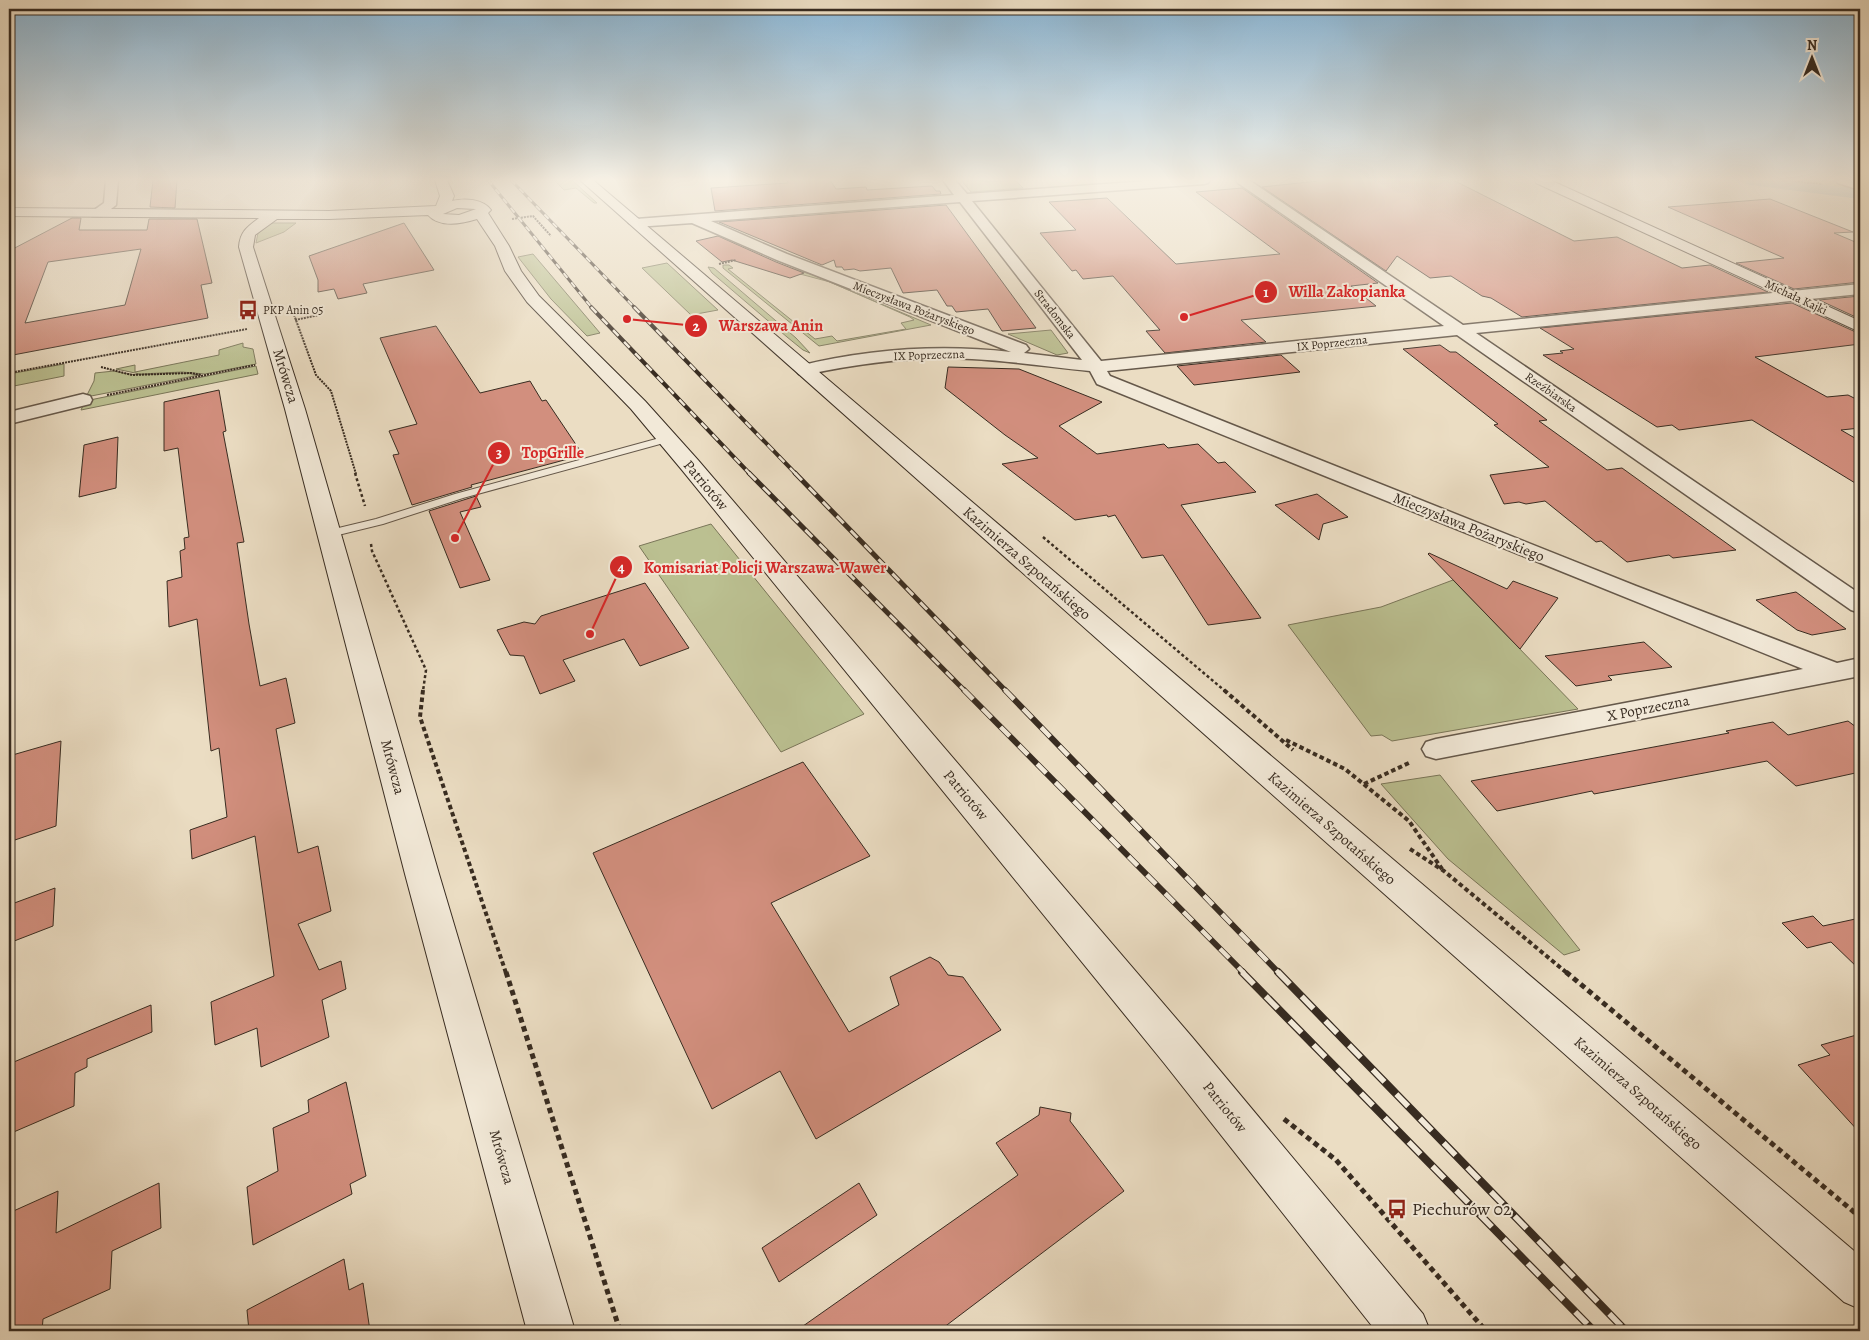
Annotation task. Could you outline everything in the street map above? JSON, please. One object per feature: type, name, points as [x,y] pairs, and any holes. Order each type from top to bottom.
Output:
[{"type":"main road","name":"Mrówcza","points":[[246,243],[246,247],[330,533],[422,874],[551,1331]]},
{"type":"main road","name":"Patriotów","points":[[500,243],[513,271],[533,298],[638,404],[1178,1050],[1385,1320],[1406,1331]]},
{"type":"main road","name":"Kazimierza Szpotańskiego","points":[[658,243],[1860,1286]]},
{"type":"main road","name":"Michała Kajki","points":[[1677,243],[1860,327]]},
{"type":"main road","name":"Patriotów","points":[[484,245],[494,256],[513,271]]},
{"type":"street","name":"Mieczysława Pożaryskiego","points":[[747,243],[1055,363]]},
{"type":"street","name":"Stradomska","points":[[998,243],[1099,373]]},
{"type":"street","name":"Rzeźbiarska","points":[[1333,243],[1860,605]]},
{"type":"street","name":"IX Poprzeczna","points":[[805,370],[858,359],[936,354],[994,355],[1055,363],[1099,373],[1461,330],[1860,289]]},
{"type":"street","name":"Mieczysława Pożaryskiego","points":[[1099,373],[1619,587],[1848,670]]},
{"type":"street","points":[[9,418],[83,400]]},
{"type":"street","name":"X Poprzeczna","points":[[1436,749],[1848,670]]},
{"type":"lane","points":[[330,533],[370,524],[459,496],[667,439]]},
{"type":"path","points":[[293,311],[316,376],[331,391],[370,524],[372,551],[426,670],[420,717],[494,935],[620,1331]]},
{"type":"path","points":[[289,321],[319,314]]},
{"type":"path","points":[[9,373],[249,328]]},
{"type":"path","points":[[83,400],[260,364]]},
{"type":"path","points":[[101,367],[132,374],[191,373],[204,375]]},
{"type":"path","points":[[1037,532],[1282,739],[1345,769],[1410,821],[1444,871],[1860,1217]]},
{"type":"path","points":[[1364,784],[1436,749]]},
{"type":"path","points":[[1280,1116],[1336,1160],[1486,1331]]},
{"type":"green space","points":[[533,254],[600,333],[587,336],[551,299],[518,257]]},
{"type":"green space","points":[[667,263],[718,310],[691,315],[642,268]]},
{"type":"green space","points":[[778,264],[813,275],[829,282],[800,274]]},
{"type":"green space","points":[[723,265],[729,265],[733,268],[728,269],[815,339],[832,336],[837,341],[906,329],[901,323],[914,320],[845,288],[931,325],[819,346],[723,268]]},
{"type":"green space","points":[[708,267],[714,268],[796,338],[810,353],[803,350],[787,337],[712,273]]},
{"type":"green space","points":[[1051,330],[1068,353],[1057,355],[1008,334]]},
{"type":"green space","points":[[243,343],[243,347],[253,349],[256,364],[205,374],[182,372],[140,374],[116,369],[135,365],[135,372],[219,355],[219,350]]},
{"type":"green space","points":[[64,364],[64,376],[9,387],[9,374]]},
{"type":"green space","points":[[256,366],[258,374],[81,410],[85,401]]},
{"type":"green space","points":[[114,371],[135,375],[188,373],[199,375],[86,397],[94,381],[95,373]]},
{"type":"green space","points":[[711,524],[864,714],[781,752],[639,546]]},
{"type":"green space","points":[[1453,580],[1578,709],[1392,741],[1382,735],[1371,736],[1288,625],[1381,607]]},
{"type":"green space","points":[[1440,775],[1580,950],[1564,955],[1448,859],[1381,784]]},
{"type":"building","points":[[25,243],[203,243],[212,283],[201,285],[208,318],[13,355],[11,360],[9,359],[9,251]],"holes":[[[141,249],[125,305],[25,323],[48,262]]]},
{"type":"building","points":[[348,243],[416,243],[434,270],[363,284],[367,293],[338,299],[334,289],[318,292],[318,280],[309,256]]},
{"type":"building","points":[[698,243],[733,243],[804,273],[790,278],[732,260],[722,262]]},
{"type":"building","points":[[768,243],[973,243],[1036,328],[1002,331],[988,309],[956,312],[952,306],[947,306],[937,290],[903,293],[891,268],[860,271],[854,269],[844,270],[842,267],[836,267],[834,260],[822,265]]},
{"type":"building","points":[[1048,243],[1154,243],[1176,264],[1280,254],[1264,243],[1320,243],[1378,283],[1351,286],[1376,306],[1241,320],[1266,342],[1165,353],[1146,331],[1160,330],[1113,276],[1083,279],[1076,270],[1072,271]]},
{"type":"building","points":[[1344,243],[1629,243],[1682,268],[1710,265],[1768,292],[1522,317],[1491,298],[1482,296],[1451,276],[1430,278],[1397,256],[1386,271]]},
{"type":"building","points":[[1749,243],[1857,243],[1860,244],[1860,282],[1794,289],[1736,263],[1784,258]]},
{"type":"building","points":[[1860,296],[1860,319],[1819,300]]},
{"type":"building","points":[[1792,303],[1860,334],[1860,344],[1755,357],[1827,397],[1848,395],[1860,401],[1860,428],[1841,430],[1860,441],[1860,486],[1752,420],[1679,430],[1672,425],[1657,427],[1543,355],[1563,353],[1560,351],[1574,349],[1540,328]]},
{"type":"building","points":[[436,326],[480,393],[530,381],[542,401],[546,400],[583,455],[471,485],[472,487],[412,505],[393,455],[399,454],[389,431],[417,424],[380,338]]},
{"type":"building","points":[[1440,345],[1450,352],[1456,352],[1547,420],[1539,421],[1607,470],[1622,468],[1736,550],[1673,558],[1669,555],[1627,562],[1601,541],[1596,542],[1545,501],[1526,504],[1519,502],[1504,504],[1490,475],[1549,467],[1494,425],[1498,424],[1403,349]]},
{"type":"building","points":[[1281,355],[1300,372],[1194,385],[1177,366]]},
{"type":"building","points":[[948,367],[1019,369],[1102,402],[1059,426],[1097,454],[1164,444],[1168,448],[1198,444],[1218,463],[1225,462],[1256,492],[1181,505],[1261,618],[1208,625],[1163,555],[1142,558],[1115,515],[1075,520],[1002,464],[1038,458],[945,388]]},
{"type":"building","points":[[219,390],[226,431],[223,432],[244,542],[237,543],[260,686],[286,678],[295,723],[276,729],[298,853],[318,846],[331,911],[298,924],[319,970],[341,961],[346,989],[322,1000],[329,1037],[261,1067],[257,1028],[215,1045],[211,1002],[274,976],[255,836],[192,859],[190,830],[227,817],[219,748],[211,751],[197,619],[169,627],[167,581],[182,577],[180,551],[185,549],[184,538],[189,537],[178,448],[164,451],[164,402]]},
{"type":"building","points":[[118,437],[116,488],[79,497],[84,445]]},
{"type":"building","points":[[1317,494],[1348,517],[1323,524],[1319,540],[1275,505]]},
{"type":"building","points":[[476,496],[481,507],[460,512],[490,580],[460,588],[429,511]]},
{"type":"building","points":[[1429,553],[1507,589],[1513,581],[1558,598],[1520,649]]},
{"type":"building","points":[[645,583],[689,648],[640,666],[624,639],[563,660],[575,681],[540,694],[524,656],[510,655],[497,630],[524,622],[535,624],[541,616]]},
{"type":"building","points":[[1796,592],[1846,629],[1812,635],[1797,630],[1756,600]]},
{"type":"building","points":[[1644,642],[1672,667],[1608,676],[1612,680],[1576,686],[1545,656]]},
{"type":"building","points":[[1848,721],[1860,730],[1860,772],[1796,786],[1767,761],[1594,794],[1592,791],[1497,811],[1471,781],[1729,733],[1726,731],[1773,722],[1788,735]]},
{"type":"building","points":[[61,741],[56,826],[9,842],[9,756]]},
{"type":"building","points":[[803,762],[870,856],[771,903],[849,1032],[899,1005],[890,977],[930,957],[939,962],[948,975],[963,977],[1001,1030],[816,1139],[780,1071],[712,1109],[593,853]]},
{"type":"building","points":[[55,888],[53,926],[9,943],[9,905]]},
{"type":"building","points":[[1813,916],[1823,926],[1860,918],[1860,970],[1831,942],[1807,948],[1782,923]]},
{"type":"building","points":[[151,1005],[152,1032],[87,1059],[87,1067],[75,1073],[74,1106],[9,1134],[9,1064]]},
{"type":"building","points":[[1860,1034],[1860,1133],[1798,1065],[1830,1055],[1821,1045]]},
{"type":"building","points":[[346,1082],[366,1176],[350,1184],[352,1194],[253,1245],[247,1187],[278,1171],[273,1128],[309,1112],[308,1100]]},
{"type":"building","points":[[1040,1107],[1071,1113],[1070,1121],[1124,1191],[939,1331],[796,1331],[1018,1175],[996,1143],[1039,1115]]},
{"type":"building","points":[[159,1183],[161,1228],[112,1251],[110,1289],[43,1319],[42,1331],[9,1331],[9,1213],[58,1191],[56,1233]]},
{"type":"building","points":[[859,1183],[877,1215],[779,1282],[762,1248]]},
{"type":"building","points":[[344,1259],[349,1290],[363,1283],[370,1331],[249,1331],[247,1310]]},
{"type":"railway","points":[[539,243],[592,308]]},
{"type":"railway","points":[[572,243],[635,308]]},
{"type":"railway","points":[[591,307],[750,474]]},
{"type":"railway","points":[[634,307],[796,474]]},
{"type":"railway","points":[[749,473],[965,691]]},
{"type":"railway","points":[[795,473],[1006,691]]},
{"type":"railway","points":[[964,690],[1244,973]]},
{"type":"railway","points":[[1005,690],[1279,973]]},
{"type":"railway","points":[[1242,972],[1594,1331]]},
{"type":"railway","points":[[1278,972],[1626,1331]]},
{"type":"place","name":"PKP Anin 05","points":[[248,310]]},
{"type":"place","name":"Willa Zakopianka","points":[[1184,317]]},
{"type":"place","name":"Warszawa Anin","points":[[627,319]]},
{"type":"place","name":"TopGrille","points":[[455,538]]},
{"type":"place","name":"Komisariat Policji Warszawa-Wawer","points":[[590,634]]},
{"type":"place","name":"Piechurów 02","points":[[1397,1209]]}]
